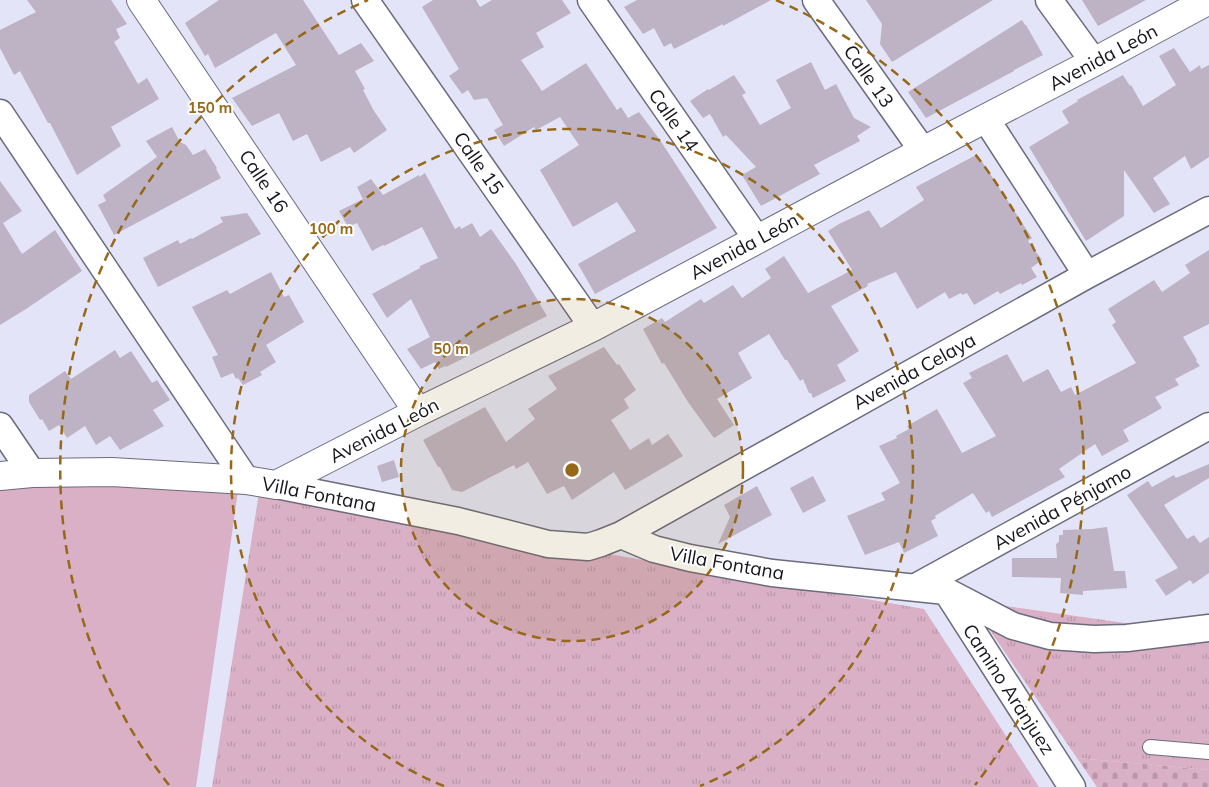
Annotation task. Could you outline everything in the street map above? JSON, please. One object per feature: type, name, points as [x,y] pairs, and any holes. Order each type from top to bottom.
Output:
[{"type":"street","name":"Calle 16","points":[[141,0],[418,412]]},
{"type":"street","name":"Calle 15","points":[[365,0],[593,327]]},
{"type":"street","name":"Calle 14","points":[[591,0],[756,239]]},
{"type":"street","name":"Calle 13","points":[[816,0],[923,151]]},
{"type":"street","points":[[1049,0],[1094,62]]},
{"type":"street","name":"Avenida León","points":[[276,485],[418,412],[593,327],[1209,0]]},
{"type":"street","points":[[0,113],[246,480]]},
{"type":"street","points":[[986,118],[1086,275]]},
{"type":"street","name":"Avenida Celaya","points":[[621,535],[1086,275],[1209,210]]},
{"type":"street","points":[[0,426],[32,473]]},
{"type":"street","name":"Avenida Pénjamo","points":[[916,587],[1209,426]]},
{"type":"street","points":[[0,476],[32,473],[112,472],[246,480]]},
{"type":"street","name":"Villa Fontana","points":[[246,480],[458,521],[548,544],[588,547],[621,535],[654,549],[690,558],[772,572],[946,591],[1012,626],[1050,636],[1094,639],[1127,638],[1209,628]]},
{"type":"street","name":"Camino Aranjuez","points":[[946,591],[1072,787]]},
{"type":"lane","points":[[1150,747],[1209,752]]},
{"type":"green space","points":[[61,481],[238,491],[196,787],[0,787],[0,489]]},
{"type":"green space","points":[[259,493],[924,609],[1039,787],[212,787]]},
{"type":"green space","points":[[970,601],[1209,635],[1209,770],[1077,758]]},
{"type":"green space","points":[[1077,758],[1209,770],[1209,787],[1097,787]]},
{"type":"building","points":[[27,0],[111,0],[127,24],[116,29],[120,38],[114,42],[138,84],[147,78],[159,99],[111,127],[121,146],[77,175],[20,71],[14,75],[0,48],[0,30],[36,12]]},
{"type":"building","points":[[219,0],[303,0],[339,55],[361,43],[374,61],[355,71],[374,111],[387,130],[354,153],[350,147],[321,162],[307,134],[293,141],[279,113],[252,126],[232,98],[296,65],[276,33],[215,68],[208,54],[205,56],[185,23]]},
{"type":"building","points":[[433,0],[476,0],[480,7],[492,0],[562,0],[571,13],[536,33],[544,47],[521,60],[542,91],[586,63],[617,110],[621,107],[628,118],[639,112],[660,140],[717,228],[595,294],[578,264],[636,231],[617,202],[573,227],[540,170],[579,145],[560,117],[536,130],[534,127],[504,146],[494,130],[503,125],[487,98],[474,100],[468,90],[462,94],[449,76],[459,69],[422,7]]},
{"type":"building","points":[[637,0],[771,0],[723,26],[723,24],[674,49],[671,43],[664,47],[654,28],[643,34],[624,7]]},
{"type":"building","points":[[866,0],[993,0],[892,62],[880,44],[882,24]]},
{"type":"building","points":[[1082,0],[1146,0],[1098,26]]},
{"type":"building","points":[[1022,20],[1043,55],[926,118],[908,92]]},
{"type":"building","points":[[1174,48],[1190,72],[1200,65],[1201,69],[1209,65],[1209,157],[1191,169],[1185,156],[1153,178],[1170,204],[1154,213],[1124,170],[1124,216],[1086,241],[1029,147],[1069,123],[1062,111],[1077,100],[1123,75],[1143,106],[1176,85],[1159,56]]},
{"type":"building","points":[[811,62],[825,90],[836,84],[854,118],[871,127],[857,136],[860,141],[814,165],[820,174],[761,206],[742,175],[756,167],[726,135],[723,137],[710,114],[703,118],[690,101],[734,75],[746,93],[742,95],[760,125],[791,108],[776,80]]},
{"type":"building","points":[[172,127],[180,142],[186,145],[193,155],[205,149],[221,178],[114,235],[98,205],[106,201],[103,195],[157,157],[146,141]]},
{"type":"building","points":[[974,156],[981,160],[1032,238],[1028,241],[1042,260],[1031,268],[1037,277],[1000,294],[998,291],[974,305],[967,293],[962,295],[961,293],[949,299],[945,292],[917,309],[896,272],[867,284],[868,286],[831,306],[859,351],[837,365],[846,381],[813,398],[803,379],[800,381],[769,334],[738,353],[752,378],[717,399],[734,425],[714,438],[688,402],[664,363],[662,364],[643,329],[662,318],[665,322],[701,299],[704,303],[733,285],[742,298],[771,278],[765,269],[784,256],[808,293],[852,270],[828,231],[869,210],[881,228],[924,200],[916,187]]},
{"type":"building","points":[[425,173],[455,229],[460,226],[461,229],[472,223],[480,237],[491,229],[516,264],[547,316],[439,369],[435,362],[421,369],[407,349],[430,337],[411,299],[387,318],[372,294],[420,268],[420,266],[438,258],[422,227],[372,251],[357,223],[348,227],[339,211],[363,199],[357,187],[371,179],[383,195]]},
{"type":"building","points":[[0,181],[22,211],[3,223],[22,254],[55,230],[82,271],[0,325]]},
{"type":"building","points":[[247,213],[261,234],[158,287],[143,258],[178,240],[180,244],[192,239],[223,222],[220,217]]},
{"type":"building","points":[[1209,250],[1209,324],[1183,337],[1200,366],[1175,379],[1179,385],[1155,397],[1162,408],[1123,430],[1129,441],[1102,456],[1095,444],[1059,469],[1065,477],[992,517],[989,511],[986,513],[973,493],[935,516],[936,518],[931,521],[938,536],[904,553],[899,542],[865,555],[847,516],[885,500],[881,493],[900,483],[879,446],[897,438],[896,436],[909,429],[907,426],[937,409],[962,453],[996,436],[963,383],[972,378],[969,373],[1007,354],[1023,382],[1048,369],[1061,392],[1071,387],[1075,395],[1136,363],[1112,325],[1116,322],[1108,309],[1154,280],[1162,292],[1190,273],[1185,265]]},
{"type":"building","points":[[271,272],[284,297],[289,295],[304,322],[266,345],[276,362],[260,372],[262,375],[243,385],[238,378],[236,379],[233,373],[221,378],[212,357],[218,355],[192,307],[227,290],[230,294]]},
{"type":"building","points":[[604,347],[617,365],[619,364],[636,390],[624,399],[629,408],[611,420],[630,450],[649,438],[652,445],[668,434],[683,456],[625,490],[614,472],[572,500],[564,486],[547,494],[528,462],[516,469],[514,465],[462,492],[452,490],[423,440],[485,407],[506,442],[535,419],[528,409],[557,389],[548,376]]},
{"type":"building","points":[[115,350],[120,358],[131,351],[152,383],[157,380],[170,400],[153,410],[164,426],[120,450],[110,436],[96,445],[85,426],[67,438],[59,425],[49,431],[29,402],[29,395],[65,371],[71,379]]},
{"type":"building","points":[[394,460],[399,477],[382,482],[377,466]]},
{"type":"building","points":[[1209,464],[1209,478],[1164,505],[1187,539],[1194,535],[1200,543],[1209,537],[1209,573],[1193,584],[1190,580],[1166,596],[1155,580],[1178,568],[1127,495],[1148,481],[1152,487],[1174,475],[1176,478]]},
{"type":"building","points":[[813,476],[826,501],[803,513],[790,488]]},
{"type":"building","points":[[757,486],[772,515],[718,544],[730,517],[724,505]]},
{"type":"building","points":[[1107,527],[1114,571],[1125,571],[1127,588],[1083,591],[1083,595],[1060,593],[1061,578],[1012,577],[1012,558],[1057,558],[1056,544],[1059,542],[1059,535],[1063,535],[1063,530]]}]
